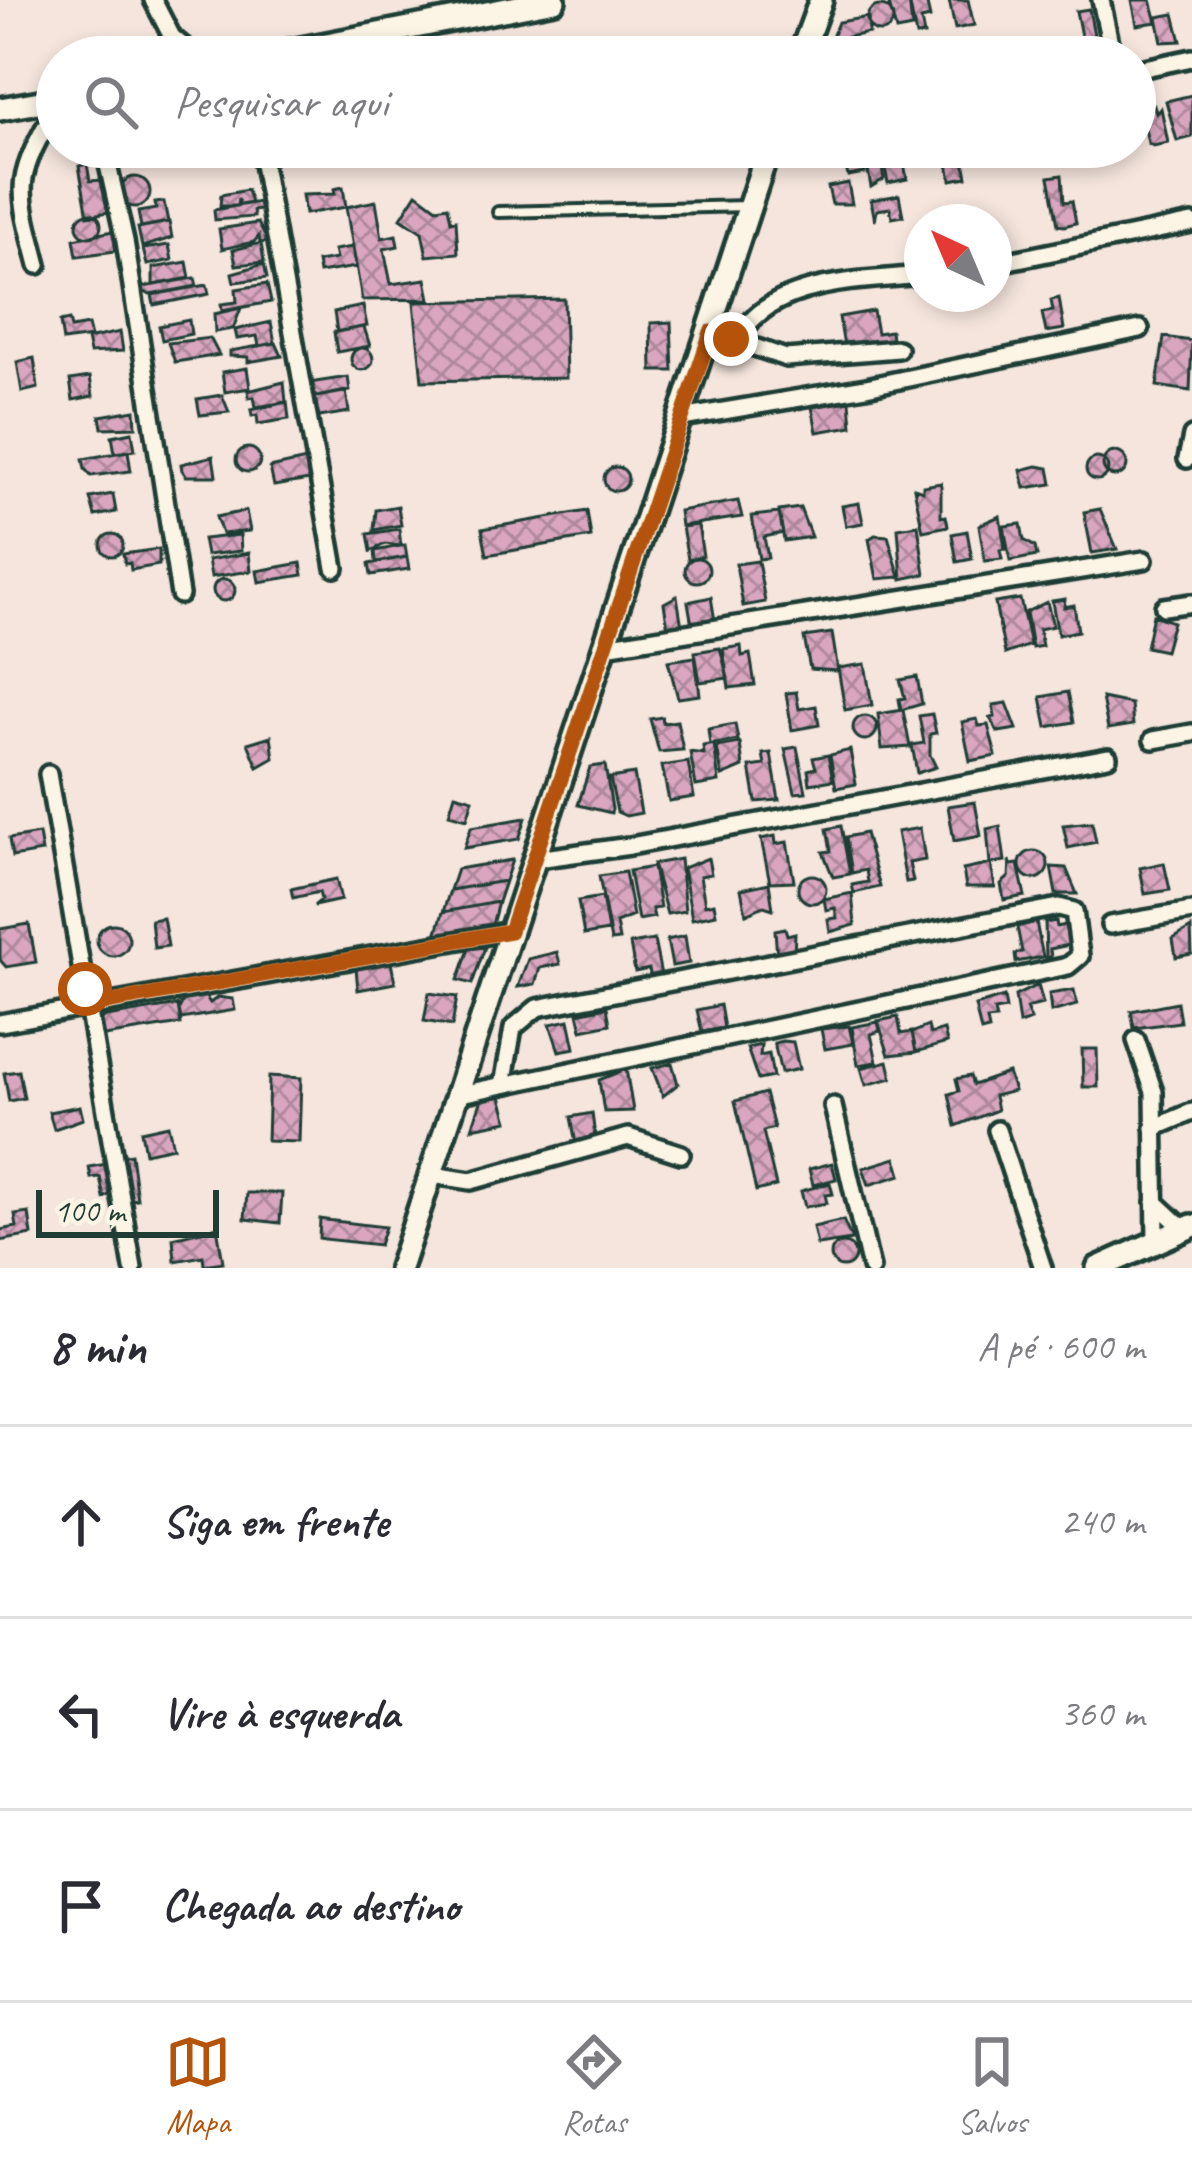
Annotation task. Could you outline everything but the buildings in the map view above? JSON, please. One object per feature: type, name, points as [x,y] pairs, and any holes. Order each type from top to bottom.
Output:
[{"type":"street","points":[[153,0],[171,36]]},
{"type":"street","points":[[368,36],[554,0]]},
{"type":"street","points":[[808,36],[821,0]]},
{"type":"street","points":[[1101,0],[1109,36]]},
{"type":"street","points":[[1156,66],[1192,58]]},
{"type":"street","points":[[0,109],[36,105]]},
{"type":"street","points":[[36,144],[21,174],[22,204],[38,265]]},
{"type":"street","points":[[109,168],[125,242],[180,595]]},
{"type":"street","points":[[264,168],[335,568]]},
{"type":"street","points":[[400,1268],[763,168]]},
{"type":"street","points":[[1012,260],[1192,223]]},
{"type":"street","points":[[738,341],[748,318],[779,300],[848,283],[904,276]]},
{"type":"street","points":[[682,418],[822,395],[1140,329]]},
{"type":"street","points":[[711,332],[786,358],[898,349]]},
{"type":"street","points":[[1187,459],[1192,436]]},
{"type":"street","points":[[605,646],[1144,560]]},
{"type":"street","points":[[1164,607],[1192,603]]},
{"type":"street","points":[[1153,740],[1192,733]]},
{"type":"street","points":[[537,859],[630,847],[1108,757]]},
{"type":"street","points":[[48,774],[133,1268]]},
{"type":"street","points":[[456,1095],[1068,966],[1080,956],[1074,911],[1059,907],[537,1008],[513,1028],[502,1085]]},
{"type":"street","points":[[1110,925],[1192,910]]},
{"type":"street","points":[[0,1023],[510,931]]},
{"type":"street","points":[[1136,1040],[1154,1092],[1156,1241]]},
{"type":"street","points":[[833,1106],[871,1268]]},
{"type":"street","points":[[1154,1128],[1192,1112]]},
{"type":"street","points":[[998,1130],[1043,1268]]},
{"type":"street","points":[[431,1175],[471,1181],[628,1137],[681,1154]]},
{"type":"street","points":[[1097,1268],[1188,1228],[1155,1202]]},
{"type":"lane","points":[[498,212],[751,206]]},
{"type":"route","points":[[85,989],[89,1006],[510,931],[711,332],[731,339]]}]
